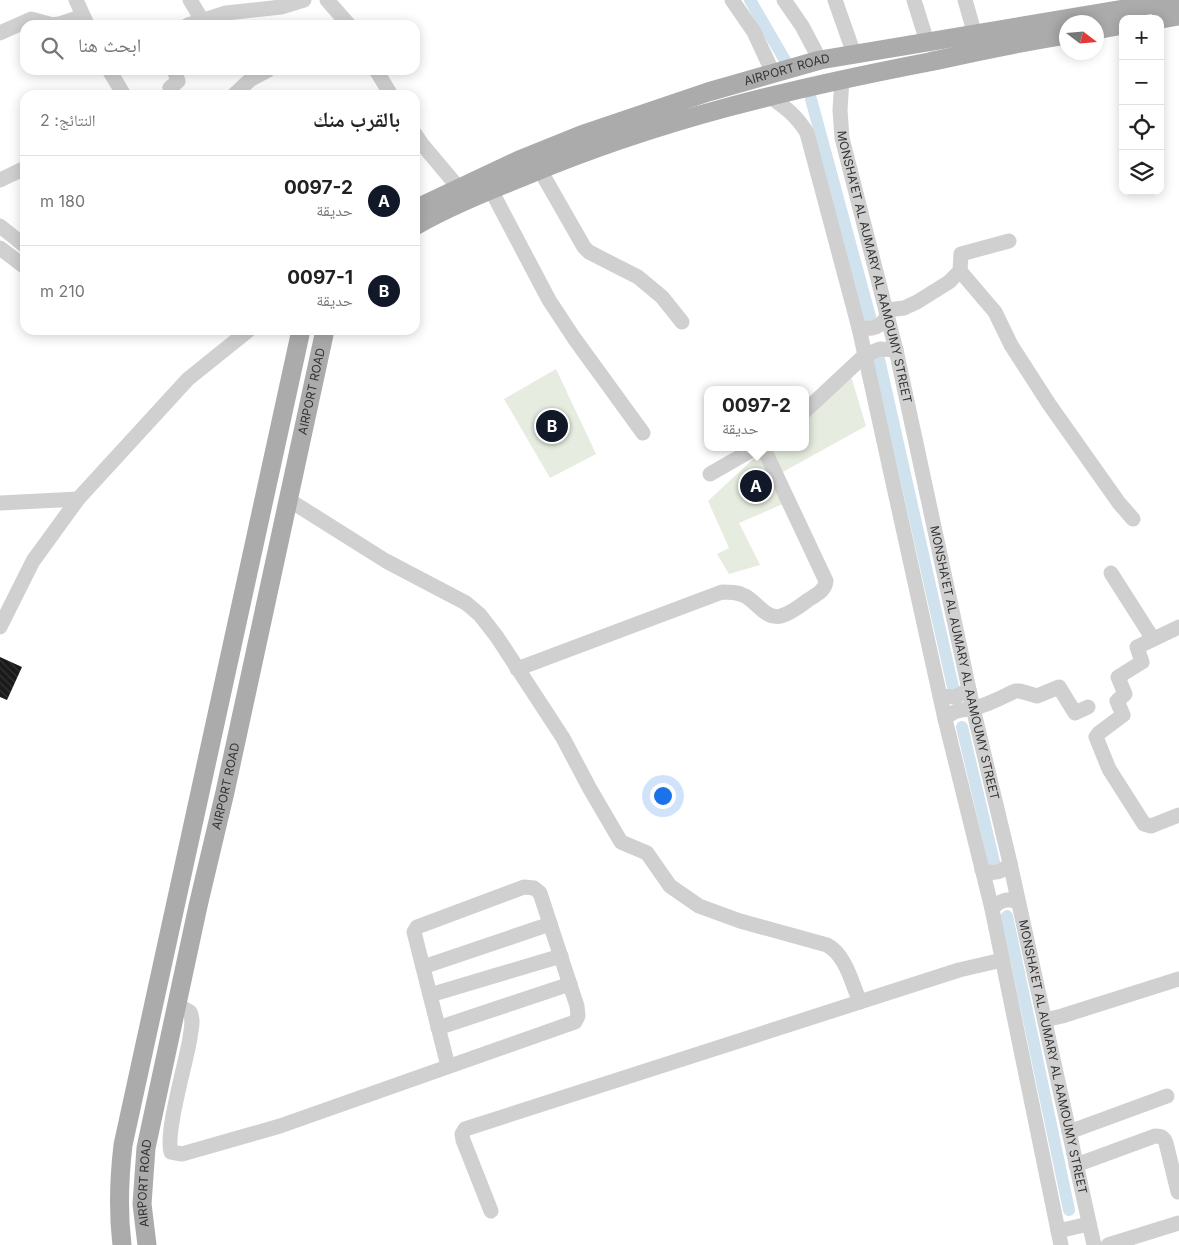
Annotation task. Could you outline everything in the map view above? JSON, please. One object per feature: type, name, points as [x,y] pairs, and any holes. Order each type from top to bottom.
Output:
[{"type":"main road","name":"AIRPORT ROAD","points":[[420,207],[519,160],[581,135],[662,106],[820,60],[1152,8],[1178,0]]},
{"type":"main road","name":"AIRPORT ROAD","points":[[1152,8],[1179,16]]},
{"type":"main road","points":[[1104,29],[1119,27]]},
{"type":"main road","name":"AIRPORT ROAD","points":[[420,224],[491,190],[540,170],[692,116],[842,79],[1059,36]]},
{"type":"main road","name":"AIRPORT ROAD","points":[[122,1245],[119,1206],[123,1145],[300,335]]},
{"type":"main road","name":"AIRPORT ROAD","points":[[147,1245],[142,1204],[146,1148],[324,335]]},
{"type":"street","points":[[76,0],[85,20]]},
{"type":"street","points":[[190,0],[202,20],[239,11],[281,7],[304,0]]},
{"type":"street","points":[[328,0],[345,20]]},
{"type":"street","points":[[732,0],[754,32],[773,73]]},
{"type":"street","points":[[784,0],[802,26],[820,60]]},
{"type":"street","points":[[835,0],[854,54]]},
{"type":"street","points":[[914,0],[927,42]]},
{"type":"street","points":[[965,0],[975,35]]},
{"type":"street","points":[[0,33],[20,24]]},
{"type":"street","points":[[112,75],[121,90]]},
{"type":"street","points":[[171,90],[170,88],[178,81],[176,75]]},
{"type":"street","points":[[239,90],[259,75]]},
{"type":"street","points":[[379,75],[388,90]]},
{"type":"street","name":"MONSHA'ET AL AUMARY AL AAMOUMY STREET","points":[[842,79],[840,110],[842,138],[888,313],[969,690],[1010,863],[1094,1245]]},
{"type":"street","points":[[769,96],[790,110],[800,121],[807,133],[859,328],[945,719],[992,909],[1059,1238],[1089,1224]]},
{"type":"street","points":[[420,142],[458,188]]},
{"type":"street","points":[[0,180],[20,170]]},
{"type":"street","points":[[540,170],[584,247],[597,257],[638,277],[662,297],[682,322]]},
{"type":"street","points":[[491,190],[549,300],[574,338],[643,433]]},
{"type":"street","points":[[0,226],[20,242]]},
{"type":"street","points":[[859,328],[876,328],[884,323],[888,313],[917,302],[949,282],[960,271],[961,254],[1009,241]]},
{"type":"street","points":[[0,248],[20,264]]},
{"type":"street","points":[[960,271],[995,312],[1011,345],[1049,404],[1119,503],[1133,519]]},
{"type":"street","points":[[0,626],[33,561],[78,499],[188,379],[243,335]]},
{"type":"street","points":[[809,408],[865,356],[880,349],[896,350]]},
{"type":"street","points":[[710,474],[750,451]]},
{"type":"street","points":[[518,669],[722,592],[732,592],[747,597],[769,616],[774,617],[781,616],[796,608],[823,590],[826,581],[765,451]]},
{"type":"street","points":[[0,503],[78,499]]},
{"type":"street","points":[[289,500],[386,561],[466,603],[480,615],[497,637],[564,738],[586,782],[621,842],[647,853],[670,886],[699,906],[740,921],[827,945],[834,949],[846,968],[860,1002]]},
{"type":"street","points":[[1111,573],[1153,639]]},
{"type":"street","points":[[1179,627],[1137,647],[1142,662],[1118,676],[1125,694],[1117,700],[1123,715],[1099,733],[1097,740],[1109,770],[1144,824],[1152,826],[1179,814]]},
{"type":"street","points":[[945,719],[949,714],[960,709],[973,708],[1016,691],[1037,696],[1059,687],[1075,713],[1088,707]]},
{"type":"street","points":[[940,696],[955,697],[969,690]]},
{"type":"street","points":[[982,870],[998,873],[1010,863]]},
{"type":"street","points":[[176,1004],[190,1012],[192,1022],[187,1058],[170,1134],[169,1148],[171,1152],[182,1154],[280,1126],[575,1022],[578,1012],[540,893],[529,887],[524,887],[417,927],[414,932],[448,1066]]},
{"type":"street","points":[[992,909],[997,903],[1004,900],[1011,899],[1018,902]]},
{"type":"street","points":[[423,967],[550,924]]},
{"type":"street","points":[[430,995],[561,956]]},
{"type":"street","points":[[491,1211],[463,1140],[462,1134],[465,1129],[958,970],[1002,960]]},
{"type":"street","points":[[1045,1020],[1179,979]]},
{"type":"street","points":[[438,1028],[570,984]]},
{"type":"street","points":[[1069,1132],[1167,1096]]},
{"type":"street","points":[[1076,1165],[1160,1136],[1164,1138],[1166,1143],[1178,1192]]},
{"type":"street","points":[[1108,1245],[1179,1223]]},
{"type":"shaded area","points":[[556,369],[596,454],[550,478],[504,399]]},
{"type":"shaded area","points":[[850,373],[866,426],[781,473],[792,500],[739,523],[760,565],[729,574],[717,554],[729,548],[708,501],[762,451],[809,451],[809,410]]},
{"type":"building","points":[[0,657],[22,667],[7,700],[0,697]]},
{"type":"waterway","points":[[750,0],[786,62]]},
{"type":"waterway","points":[[811,99],[872,324]]},
{"type":"waterway","points":[[879,359],[953,687]]},
{"type":"waterway","points":[[962,727],[994,862]]},
{"type":"waterway","points":[[1007,916],[1069,1210]]},
{"type":"place","name":"0097-1","points":[[552,426]]},
{"type":"place","name":"0097-2","points":[[756,486]]}]
